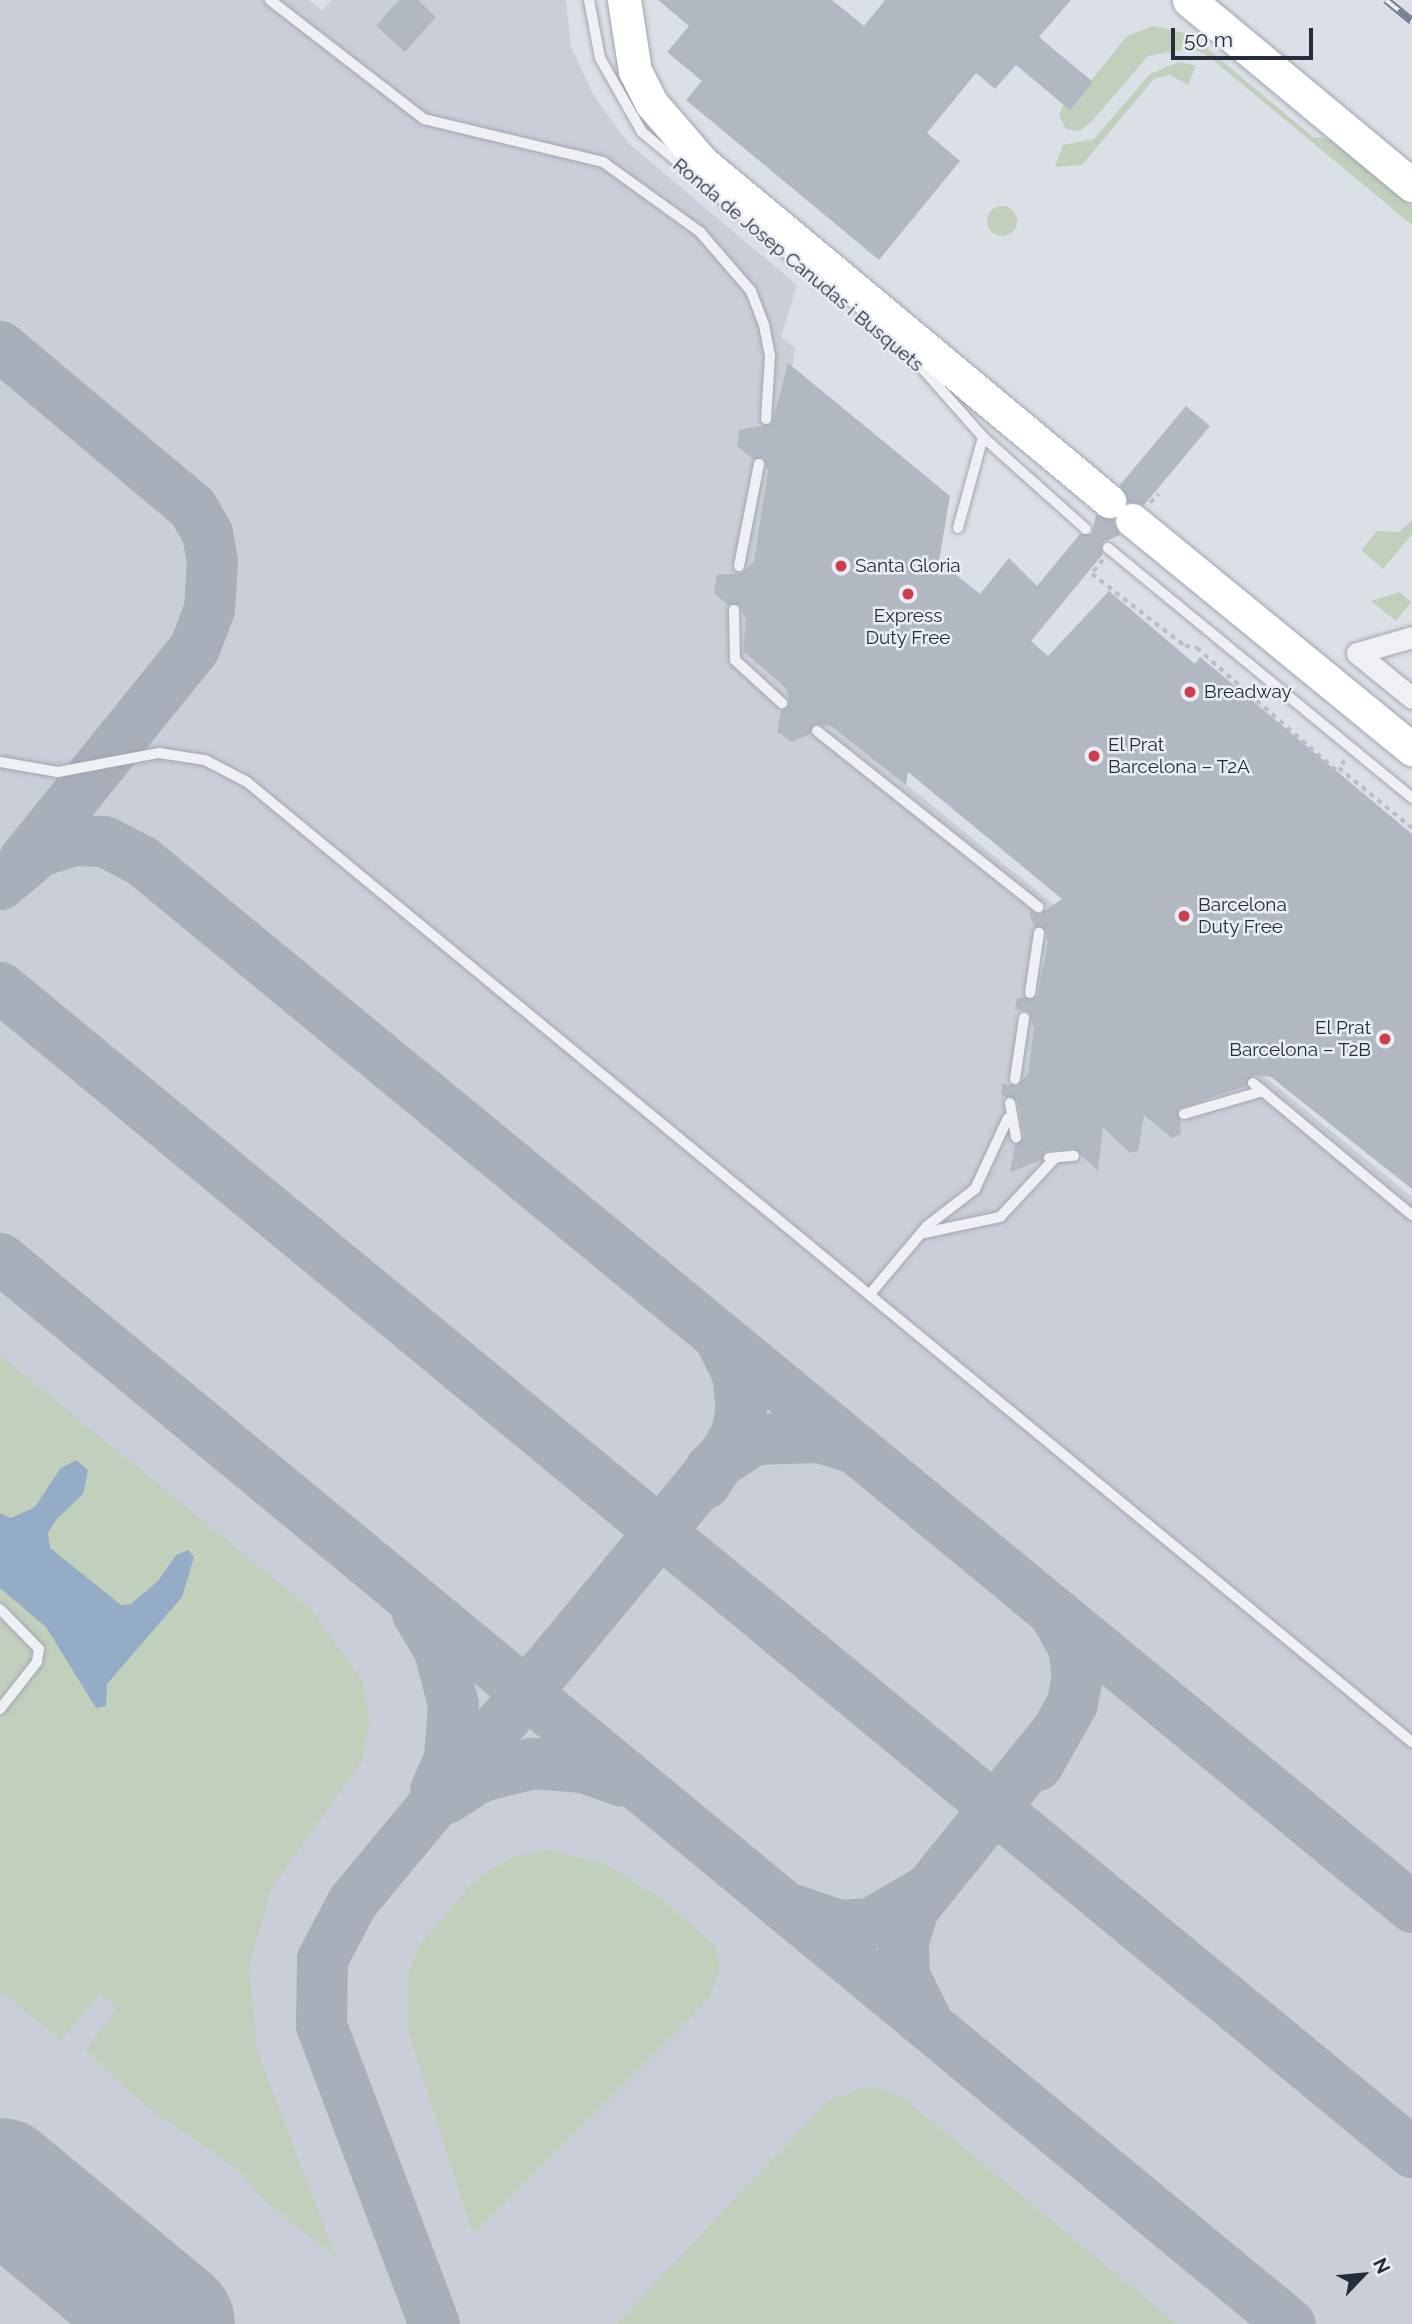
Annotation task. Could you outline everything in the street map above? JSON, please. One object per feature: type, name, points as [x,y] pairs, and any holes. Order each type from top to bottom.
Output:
[{"type":"main road","name":"Ronda de Josep Canudas i Busquets","points":[[624,0],[635,71],[674,132],[1120,511],[1412,749]]},
{"type":"main road","points":[[1189,0],[1412,184]]},
{"type":"street","points":[[1412,637],[1357,653],[1412,698]]},
{"type":"lane","points":[[270,0],[424,119],[603,162],[700,232],[751,292],[764,325],[770,356],[766,419]]},
{"type":"lane","name":"Ronda de Josep Canudas i Busquets","points":[[589,0],[600,58],[642,132],[828,288]]},
{"type":"lane","name":"Ronda de Josep Canudas i Busquets","points":[[901,348],[983,437],[1086,529]]},
{"type":"lane","points":[[958,528],[983,437]]},
{"type":"lane","points":[[739,566],[759,464]]},
{"type":"lane","points":[[1108,548],[1412,798]]},
{"type":"lane","points":[[734,610],[735,660],[782,704]]},
{"type":"lane","points":[[817,731],[1034,906]]},
{"type":"lane","points":[[0,762],[58,772],[159,753],[205,760],[247,782],[1412,1742]]},
{"type":"lane","points":[[1030,993],[1039,933]]},
{"type":"lane","points":[[1015,1079],[1024,1018]]},
{"type":"lane","points":[[1253,1083],[1412,1216]]},
{"type":"lane","points":[[1184,1114],[1263,1091]]},
{"type":"lane","points":[[870,1294],[916,1239],[975,1189],[1008,1118],[1010,1103]]},
{"type":"lane","points":[[1008,1118],[1016,1137]]},
{"type":"lane","points":[[916,1239],[932,1229],[1000,1217],[1052,1158],[1074,1156]]},
{"type":"lane","points":[[0,1609],[39,1649],[37,1662],[0,1709]]},
{"type":"path","points":[[1144,621],[1149,616]]},
{"type":"shaded area","points":[[0,0],[309,0],[323,11],[331,0],[566,0],[571,47],[594,96],[628,143],[797,285],[781,337],[795,348],[743,651],[1412,1197],[1412,2324],[0,2324]]},
{"type":"green space","points":[[1153,26],[1190,34],[1313,137],[1338,140],[1412,207],[1412,225],[1208,56],[1190,48],[1148,56],[1092,121],[1080,131],[1066,129],[1059,115],[1066,99],[1072,104],[1127,36]]},
{"type":"green space","points":[[1179,62],[1196,66],[1188,85],[1170,75],[1154,79],[1082,165],[1055,167],[1063,145],[1094,139],[1150,74]]},
{"type":"green space","points":[[1002,206],[1013,210],[1017,221],[1013,232],[1002,236],[991,232],[987,221],[991,210]]},
{"type":"green space","points":[[1412,520],[1412,534],[1383,569],[1361,550],[1377,531],[1399,532]]},
{"type":"green space","points":[[1400,592],[1411,602],[1396,621],[1371,601]]},
{"type":"green space","points":[[0,1355],[310,1608],[363,1682],[370,1722],[362,1761],[271,1889],[249,1967],[257,2050],[336,2258],[260,2197],[238,2170],[147,2107],[85,2050],[118,2008],[99,1994],[61,2040],[0,1991]]},
{"type":"green space","points":[[547,1850],[605,1864],[663,1900],[716,1947],[720,1968],[711,1995],[683,2026],[473,2235],[408,2031],[408,1975],[420,1945],[476,1879],[512,1857]]},
{"type":"green space","points":[[870,2086],[901,2096],[1177,2324],[616,2324],[829,2100]]},
{"type":"water","points":[[76,1460],[88,1470],[83,1494],[56,1520],[48,1533],[50,1548],[121,1605],[131,1604],[158,1581],[176,1555],[188,1550],[194,1557],[182,1597],[107,1684],[106,1706],[96,1708],[46,1627],[0,1588],[0,1513],[11,1518],[35,1507],[60,1469]]},
{"type":"building","points":[[399,0],[418,0],[436,17],[405,52],[376,26]]},
{"type":"building","points":[[658,0],[832,0],[864,26],[885,0],[1071,0],[1039,37],[1093,82],[1070,110],[1016,65],[995,89],[976,73],[927,133],[960,161],[879,260],[686,100],[702,81],[667,52],[689,26]]},
{"type":"building","name":"El Prat Barcelona – T2A","points":[[788,363],[950,496],[939,561],[980,594],[1009,558],[1037,586],[1080,534],[1092,534],[1096,515],[1113,519],[1120,535],[1102,543],[1103,554],[1031,641],[1048,656],[1109,591],[1195,664],[1200,657],[1412,834],[1412,1189],[1271,1077],[1254,1075],[1246,1086],[1179,1108],[1181,1134],[1172,1138],[1144,1115],[1138,1151],[1130,1153],[1103,1127],[1098,1171],[1073,1148],[1045,1151],[1042,1160],[1010,1172],[1015,1145],[1024,1136],[1018,1101],[1001,1095],[1002,1084],[1017,1086],[1028,1074],[1034,1029],[1029,1012],[1015,1009],[1017,998],[1037,997],[1048,943],[1046,930],[1034,927],[1029,911],[1040,914],[1062,899],[908,772],[906,785],[831,726],[815,724],[810,734],[792,742],[777,732],[781,711],[790,704],[786,688],[743,651],[746,620],[740,605],[728,605],[714,593],[717,575],[742,573],[754,561],[768,471],[764,458],[753,459],[737,446],[739,430],[772,424]]},
{"type":"building","points":[[1186,406],[1210,426],[1144,505],[1128,502],[1120,485]]},
{"type":"taxiway","points":[[0,346],[192,507],[207,533],[212,562],[209,609],[194,648],[24,859]]},
{"type":"taxiway","points":[[0,884],[39,851],[72,840],[104,841],[141,860],[1412,1907]]},
{"type":"taxiway","points":[[0,987],[1412,2152]]},
{"type":"taxiway","points":[[0,1258],[1290,2324]]},
{"type":"taxiway","points":[[705,1483],[735,1436],[741,1411],[737,1373],[718,1335]]},
{"type":"taxiway","points":[[710,1468],[754,1439],[819,1437],[855,1448]]},
{"type":"taxiway","points":[[434,2324],[321,2025],[322,1959],[352,1902],[722,1456]]},
{"type":"taxiway","points":[[417,1613],[439,1650],[453,1704],[449,1758],[435,1789]]},
{"type":"taxiway","points":[[1037,1765],[1072,1703],[1077,1676],[1073,1647],[1055,1614]]},
{"type":"taxiway","points":[[927,2022],[904,1975],[903,1940],[914,1907],[1053,1735]]},
{"type":"taxiway","points":[[446,1798],[478,1777],[532,1763],[583,1767],[622,1781]]},
{"type":"taxiway","points":[[795,1910],[839,1925],[870,1923],[923,1892]]},
{"type":"runway","points":[[0,2182],[171,2324]]},
{"type":"railway","points":[[1386,0],[1412,21]]},
{"type":"place","name":"Santa Gloria","points":[[841,566]]},
{"type":"place","name":"Express Duty Free","points":[[908,594]]},
{"type":"place","name":"Breadway","points":[[1190,692]]},
{"type":"place","name":"El Prat Barcelona – T2A","points":[[1094,756]]},
{"type":"place","name":"Barcelona Duty Free","points":[[1184,916]]},
{"type":"place","name":"El Prat Barcelona – T2B","points":[[1385,1039]]}]
